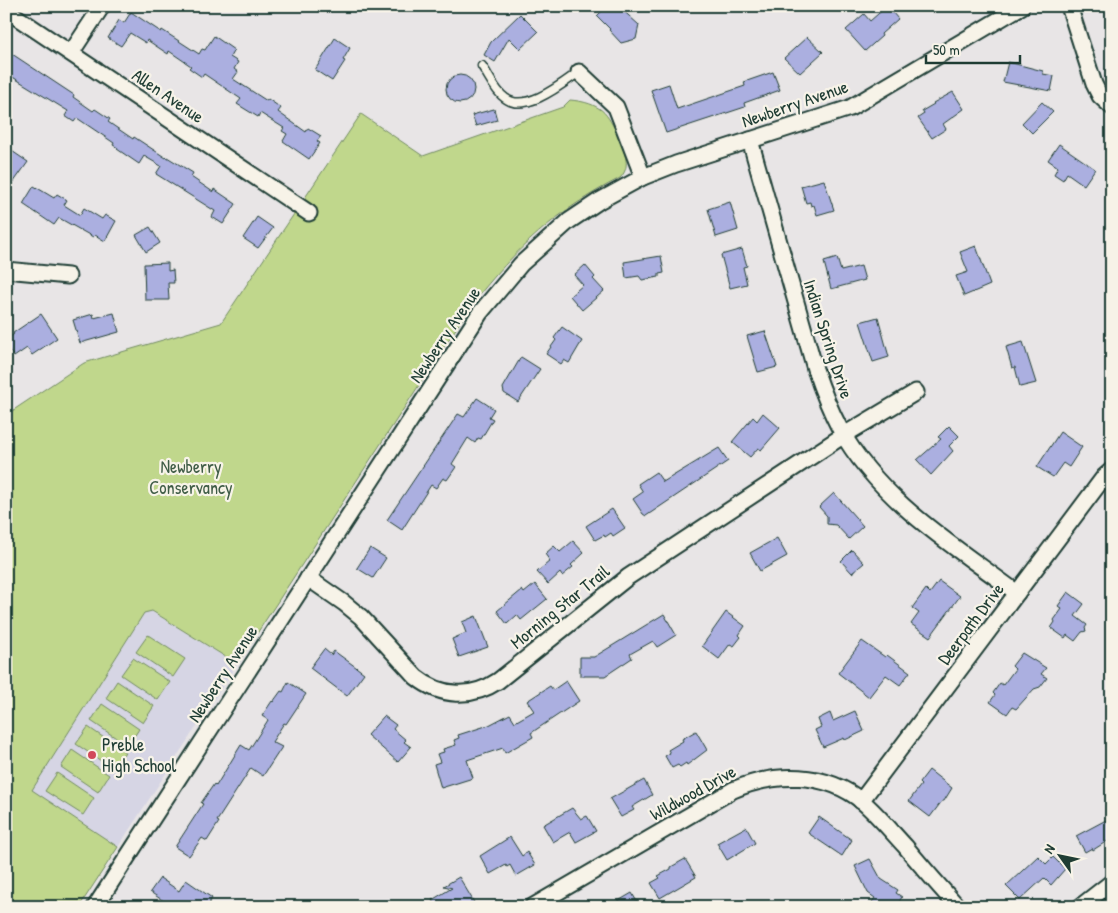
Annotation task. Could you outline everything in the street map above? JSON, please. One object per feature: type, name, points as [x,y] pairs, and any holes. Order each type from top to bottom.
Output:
[{"type":"street","points":[[71,53],[102,6]]},
{"type":"street","name":"Newberry Avenue","points":[[95,907],[480,313],[521,264],[569,221],[599,201],[643,177],[676,164],[850,108],[1022,6]]},
{"type":"street","points":[[1069,6],[1094,84],[1100,96],[1112,107]]},
{"type":"street","name":"Allen Avenue","points":[[6,10],[310,213]]},
{"type":"street","points":[[579,72],[616,107],[643,177]]},
{"type":"street","name":"Indian Spring Drive","points":[[750,140],[815,369],[826,400],[844,435],[878,482],[901,505],[1017,593]]},
{"type":"street","points":[[6,270],[68,276]]},
{"type":"street","name":"Morning Star Trail","points":[[308,578],[361,617],[416,677],[426,685],[450,694],[478,691],[498,681],[628,577],[844,435],[916,392]]},
{"type":"street","name":"Deerpath Drive","points":[[861,801],[1104,478],[1112,470]]},
{"type":"street","name":"Wildwood Drive","points":[[532,907],[733,790],[767,778],[800,777],[838,787],[861,801],[878,817],[958,907]]},
{"type":"street","points":[[1080,907],[1112,882]]},
{"type":"lane","points":[[482,66],[506,99],[517,104],[528,102],[547,94],[579,72]]},
{"type":"shaded area","name":"Preble High School","points":[[151,611],[237,664],[79,907],[6,907],[6,642]]},
{"type":"green space","name":"Newberry Conservancy","points":[[570,100],[593,105],[600,109],[608,118],[625,154],[626,165],[623,174],[620,178],[576,204],[538,232],[505,265],[472,304],[237,664],[152,611],[144,613],[32,790],[118,847],[79,907],[6,907],[6,415],[84,363],[221,323],[361,114],[423,156],[563,107]]},
{"type":"green space","points":[[148,635],[185,659],[173,677],[136,652]]},
{"type":"green space","points":[[133,658],[170,682],[158,700],[121,675]]},
{"type":"green space","points":[[117,681],[154,706],[143,723],[106,698]]},
{"type":"green space","points":[[102,704],[139,729],[128,746],[91,721]]},
{"type":"green space","points":[[88,727],[125,752],[113,769],[76,744]]},
{"type":"green space","points":[[72,750],[109,775],[98,792],[61,767]]},
{"type":"green space","points":[[57,773],[94,798],[83,815],[45,791]]},
{"type":"building","points":[[607,6],[618,6],[639,25],[636,39],[621,43],[609,30],[597,16]]},
{"type":"building","points":[[887,6],[898,19],[865,51],[846,30],[864,14],[870,21]]},
{"type":"building","points":[[131,12],[199,54],[202,49],[205,50],[214,36],[234,50],[230,57],[238,62],[234,69],[238,72],[233,79],[281,108],[278,112],[306,132],[308,128],[321,136],[317,141],[320,143],[309,159],[283,141],[287,134],[282,131],[284,128],[260,113],[258,117],[237,104],[241,99],[204,74],[202,77],[189,68],[191,66],[169,51],[168,54],[147,40],[146,43],[130,33],[121,46],[108,38],[119,20],[124,23]]},
{"type":"building","points":[[520,14],[538,32],[520,49],[509,38],[495,62],[484,55],[491,42]]},
{"type":"building","points":[[807,37],[823,52],[800,73],[784,58]]},
{"type":"building","points":[[335,38],[350,48],[343,60],[345,61],[332,81],[315,70]]},
{"type":"building","points":[[6,50],[74,95],[73,97],[93,111],[95,109],[110,119],[108,122],[133,139],[134,137],[193,173],[191,177],[213,192],[214,189],[236,204],[223,224],[212,217],[215,211],[156,174],[161,166],[144,156],[139,164],[117,149],[113,145],[114,143],[77,118],[74,122],[65,116],[68,111],[6,73]]},
{"type":"building","points":[[1008,62],[1043,71],[1043,74],[1054,76],[1051,91],[1003,82]]},
{"type":"building","points":[[773,72],[780,90],[744,103],[745,107],[666,133],[651,90],[669,84],[677,109],[745,86],[744,82]]},
{"type":"building","points":[[460,75],[470,79],[474,89],[470,99],[460,103],[450,99],[446,89],[450,79]]},
{"type":"building","points":[[953,92],[964,109],[943,124],[946,129],[932,138],[918,118],[924,114],[922,111]]},
{"type":"building","points":[[1042,102],[1053,112],[1032,133],[1022,123]]},
{"type":"building","points":[[494,109],[497,120],[476,126],[472,115]]},
{"type":"building","points":[[1059,144],[1095,169],[1084,185],[1067,173],[1063,180],[1054,174],[1058,167],[1048,160]]},
{"type":"building","points":[[6,147],[28,162],[6,193]]},
{"type":"building","points":[[824,180],[834,210],[817,215],[814,205],[811,206],[810,202],[806,203],[801,186]]},
{"type":"building","points":[[34,186],[54,198],[57,194],[67,200],[64,205],[80,215],[84,208],[102,219],[105,215],[116,221],[105,241],[95,235],[93,237],[59,218],[54,225],[23,204]]},
{"type":"building","points":[[730,202],[738,230],[716,237],[708,209]]},
{"type":"building","points":[[257,217],[273,228],[258,248],[243,238]]},
{"type":"building","points":[[150,227],[160,243],[146,252],[136,235]]},
{"type":"building","points":[[976,246],[990,285],[964,296],[956,276],[968,272],[960,252]]},
{"type":"building","points":[[742,249],[747,266],[743,267],[747,284],[730,288],[721,255]]},
{"type":"building","points":[[661,256],[664,273],[659,274],[659,277],[642,280],[639,276],[626,278],[624,262]]},
{"type":"building","points":[[837,258],[841,271],[861,266],[865,280],[831,289],[824,262]]},
{"type":"building","points":[[168,263],[168,271],[173,270],[174,283],[168,283],[169,300],[145,300],[144,264]]},
{"type":"building","points":[[585,265],[595,277],[593,279],[604,291],[582,310],[570,296],[583,285],[574,275]]},
{"type":"building","points":[[114,313],[119,332],[80,343],[73,320],[93,314],[94,318]]},
{"type":"building","points":[[41,314],[57,338],[32,355],[27,348],[14,357],[6,346],[6,340]]},
{"type":"building","points":[[878,317],[889,357],[873,362],[860,322]]},
{"type":"building","points":[[562,327],[582,341],[569,363],[564,360],[561,364],[546,354]]},
{"type":"building","points":[[765,331],[777,367],[758,372],[747,336]]},
{"type":"building","points":[[1023,342],[1036,383],[1020,387],[1015,367],[1012,368],[1006,347]]},
{"type":"building","points":[[521,357],[540,369],[518,402],[504,393],[503,388]]},
{"type":"building","points":[[477,398],[494,409],[489,417],[493,419],[481,439],[478,438],[475,443],[468,438],[452,464],[456,467],[447,480],[443,478],[436,488],[431,485],[402,530],[387,520],[458,414],[464,417]]},
{"type":"building","points":[[763,413],[780,428],[761,450],[758,448],[750,457],[732,442],[753,417],[757,421]]},
{"type":"building","points":[[949,426],[959,436],[949,446],[953,451],[931,475],[917,460],[941,439],[938,437]]},
{"type":"building","points":[[1060,432],[1082,447],[1069,467],[1063,463],[1053,477],[1037,467]]},
{"type":"building","points":[[719,448],[728,461],[646,516],[643,514],[633,499],[643,492],[638,484],[656,472],[663,482]]},
{"type":"building","points":[[834,493],[863,526],[849,539],[836,525],[827,524],[827,516],[819,507]]},
{"type":"building","points":[[612,509],[625,528],[613,536],[611,533],[595,540],[586,526]]},
{"type":"building","points":[[777,538],[787,556],[760,571],[750,553]]},
{"type":"building","points":[[573,541],[584,553],[571,565],[573,567],[562,576],[560,573],[548,584],[537,572],[550,561],[545,554],[554,546],[560,552]]},
{"type":"building","points":[[370,548],[386,558],[373,578],[357,568]]},
{"type":"building","points":[[852,550],[864,563],[852,573],[841,561]]},
{"type":"building","points":[[939,581],[960,596],[930,637],[911,624],[919,613],[912,608],[926,589],[930,593]]},
{"type":"building","points":[[535,584],[547,599],[521,620],[517,615],[507,624],[497,611],[522,590],[524,593]]},
{"type":"building","points":[[1068,592],[1084,604],[1075,616],[1087,625],[1086,631],[1082,632],[1075,641],[1067,635],[1065,638],[1051,628],[1062,609],[1058,606]]},
{"type":"building","points":[[726,612],[745,626],[739,635],[741,637],[734,646],[730,644],[719,659],[702,646]]},
{"type":"building","points":[[664,614],[676,635],[657,647],[653,641],[630,654],[632,658],[605,676],[580,676],[580,657],[594,657]]},
{"type":"building","points":[[476,616],[488,647],[459,657],[452,639],[466,633],[462,622]]},
{"type":"building","points":[[862,641],[885,657],[887,655],[910,672],[900,685],[886,675],[869,697],[838,673]]},
{"type":"building","points":[[324,649],[331,655],[334,651],[364,673],[347,696],[310,668]]},
{"type":"building","points":[[1022,653],[1046,668],[1041,674],[1047,678],[1016,709],[1012,707],[1007,714],[990,702],[995,695],[993,693],[1000,683],[1003,685],[1015,669],[1012,666]]},
{"type":"building","points":[[566,681],[579,701],[531,733],[533,737],[505,753],[503,748],[467,760],[473,778],[441,788],[434,764],[440,762],[437,754],[444,752],[443,749],[456,745],[454,740],[459,738],[458,735],[489,725],[510,714],[515,722],[534,711],[527,701],[550,686],[553,690]]},
{"type":"building","points":[[288,682],[306,694],[272,742],[282,747],[263,776],[251,768],[217,821],[219,822],[207,841],[202,838],[189,856],[175,847],[203,804],[201,803],[214,784],[216,786],[241,745],[249,750],[268,720],[262,716],[272,701],[281,691],[283,692]]},
{"type":"building","points":[[855,711],[864,731],[823,747],[815,730],[821,727],[818,719],[830,713],[833,721]]},
{"type":"building","points":[[384,716],[396,725],[393,729],[411,747],[398,762],[367,735]]},
{"type":"building","points":[[696,731],[707,750],[687,765],[686,763],[680,767],[678,765],[672,768],[665,756],[670,753],[668,750]]},
{"type":"building","points":[[929,770],[952,788],[930,817],[909,801]]},
{"type":"building","points":[[644,780],[652,795],[632,807],[634,810],[621,817],[610,799]]},
{"type":"building","points":[[572,808],[581,819],[587,816],[596,831],[576,842],[570,832],[553,842],[543,825]]},
{"type":"building","points":[[819,817],[852,840],[842,856],[808,833]]},
{"type":"building","points":[[1106,820],[1112,829],[1112,838],[1093,850],[1092,848],[1085,852],[1076,836]]},
{"type":"building","points":[[746,827],[755,843],[727,860],[717,843]]},
{"type":"building","points":[[510,837],[522,856],[527,852],[535,865],[516,876],[510,865],[507,867],[506,865],[490,874],[480,856]]},
{"type":"building","points":[[1038,856],[1046,864],[1053,857],[1065,869],[1051,885],[1044,878],[1020,900],[1006,886]]},
{"type":"building","points":[[685,859],[696,877],[660,898],[651,883],[660,878],[658,876]]},
{"type":"building","points":[[870,859],[881,879],[898,890],[896,893],[902,897],[896,907],[879,907],[872,902],[875,898],[868,893],[855,866]]},
{"type":"building","points":[[459,877],[474,902],[467,907],[436,907],[432,900],[452,888],[444,886]]},
{"type":"building","points":[[160,878],[179,891],[186,880],[212,898],[207,907],[173,907],[150,892]]},
{"type":"building","points":[[632,893],[640,907],[608,907]]},
{"type":"place","name":"Preble High School","points":[[92,755]]}]
